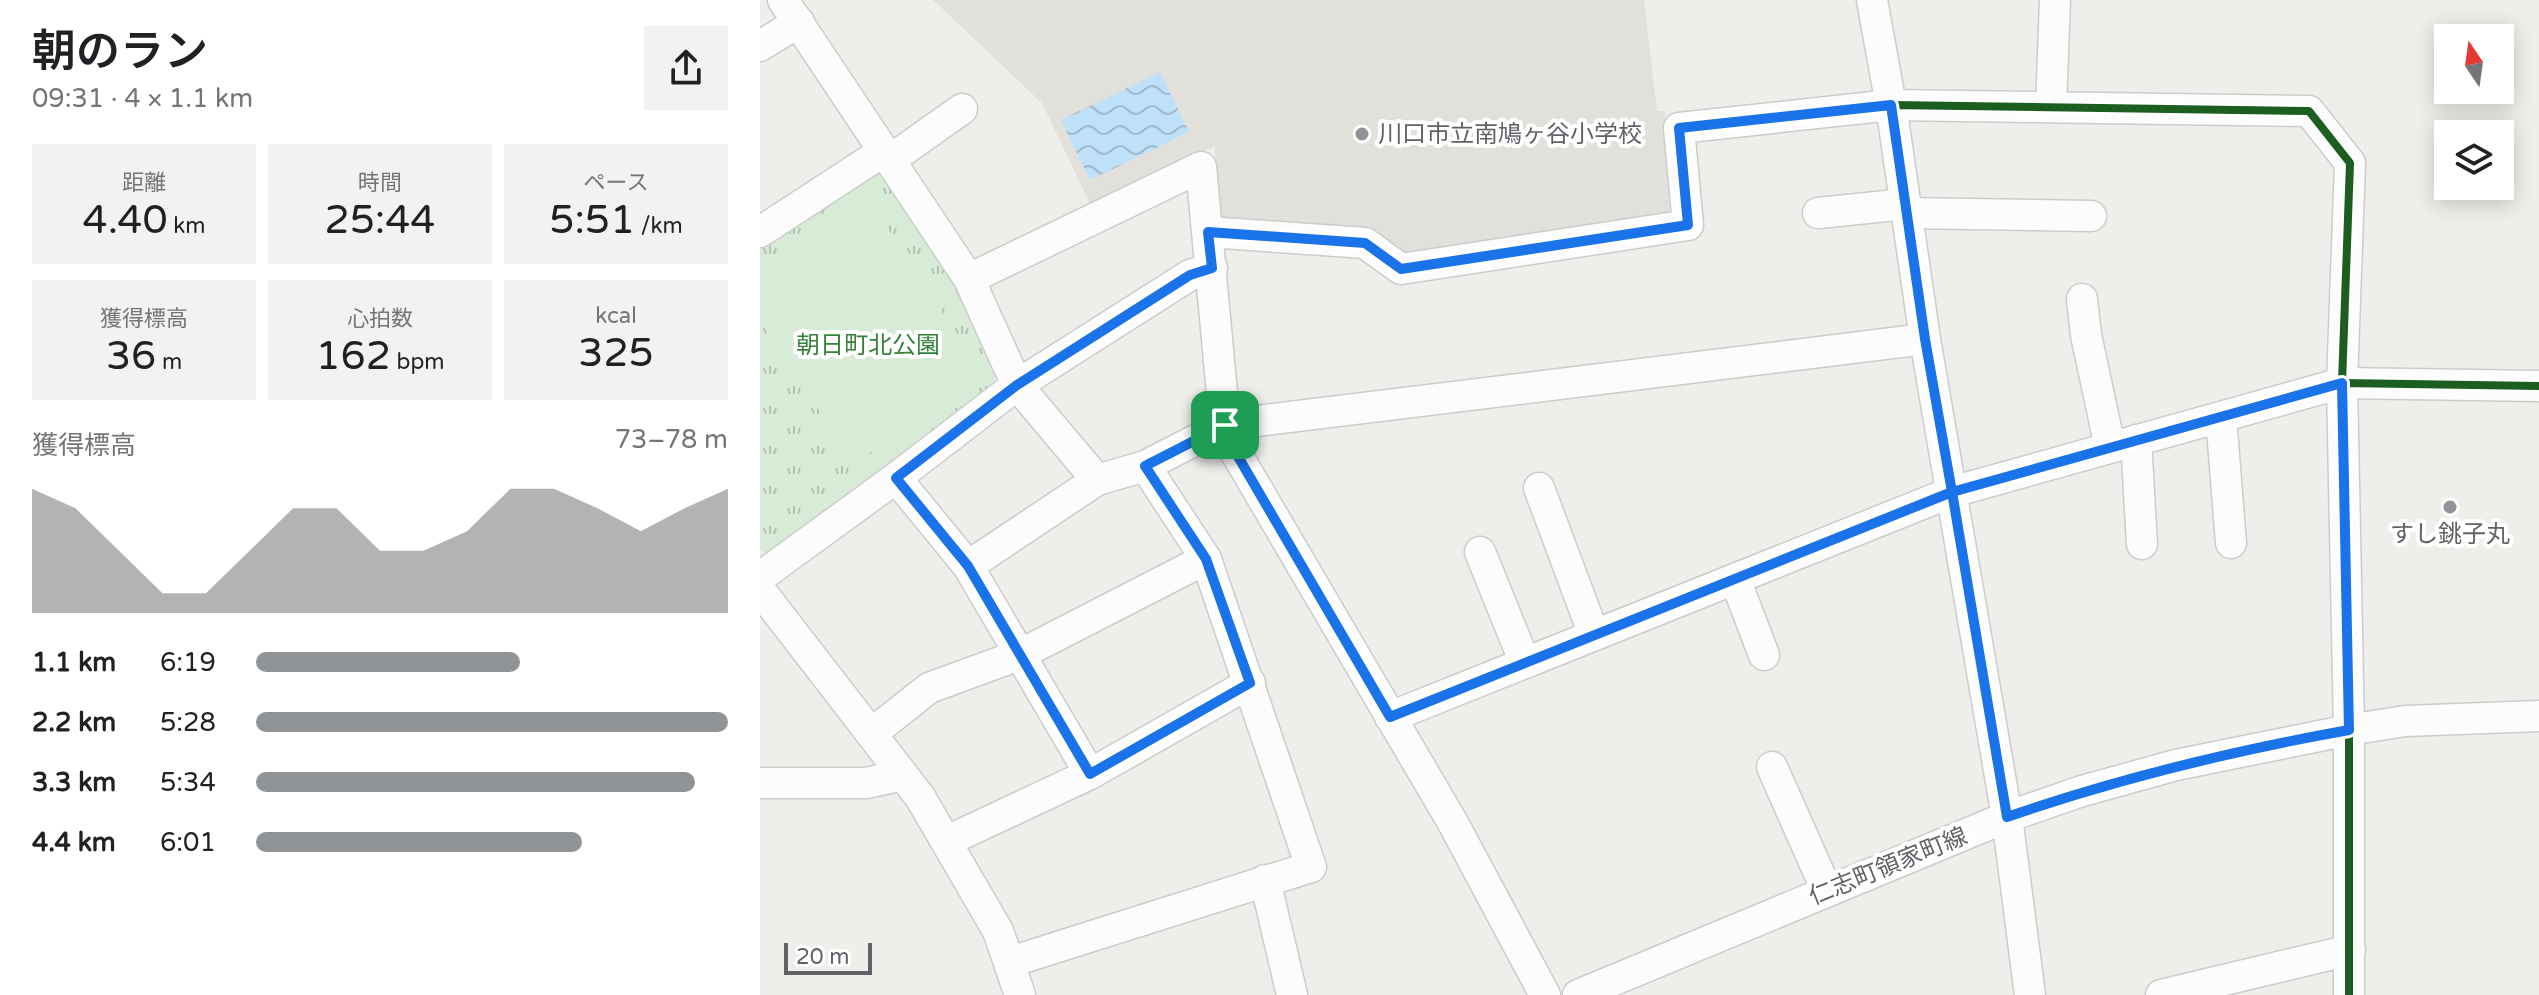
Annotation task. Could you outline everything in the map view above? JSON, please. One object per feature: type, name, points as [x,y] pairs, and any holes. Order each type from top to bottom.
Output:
[{"type":"street","points":[[1872,0],[1891,105],[1925,339],[2007,817],[2030,995]]},
{"type":"street","points":[[2051,107],[2055,0]]},
{"type":"street","points":[[760,46],[791,11],[969,279],[1017,385],[1097,480]]},
{"type":"street","points":[[1208,232],[1365,243],[1401,269],[1688,225],[1679,128],[1891,105],[2309,111],[2350,163],[2342,383],[2349,730],[2349,995]]},
{"type":"street","points":[[760,232],[962,109]]},
{"type":"street","points":[[969,279],[1201,167],[1226,436],[1453,823],[1545,995]]},
{"type":"street","points":[[1818,213],[1906,209],[2091,216]]},
{"type":"street","points":[[760,577],[1017,385],[1190,275],[1212,268]]},
{"type":"street","points":[[2082,299],[2086,335],[2123,444],[2142,544]]},
{"type":"street","points":[[968,566],[1097,480],[1145,466],[1225,425],[1925,339]]},
{"type":"street","points":[[1390,717],[1952,492],[2342,383],[2539,386]]},
{"type":"street","points":[[2221,417],[2231,543]]},
{"type":"street","points":[[1010,962],[1311,867],[1206,559],[1145,466]]},
{"type":"street","points":[[896,478],[968,566],[1090,774]]},
{"type":"street","points":[[1539,488],[1594,635]]},
{"type":"street","points":[[1480,552],[1525,663]]},
{"type":"street","points":[[871,734],[929,688],[1019,655],[1206,559]]},
{"type":"street","points":[[1735,579],[1764,655]]},
{"type":"street","points":[[760,590],[920,797],[998,931],[1020,995]]},
{"type":"street","points":[[947,841],[1090,774],[1250,683]]},
{"type":"street","name":"仁志町領家町線","points":[[1578,995],[2007,817],[2082,791],[2176,765],[2349,730],[2405,721],[2539,716]]},
{"type":"street","points":[[1772,767],[1827,891]]},
{"type":"street","points":[[760,783],[866,783],[903,775]]},
{"type":"street","points":[[1265,880],[1292,995]]},
{"type":"street","points":[[2161,995],[2350,950]]},
{"type":"shaded area","name":"川口市立南鳩ヶ谷小学校","points":[[933,0],[1644,0],[1657,111],[1665,111],[1672,209],[1657,219],[1394,253],[1227,222],[1216,206],[1215,146],[1091,206],[1042,103]]},
{"type":"green space","name":"朝日町北公園","points":[[867,170],[886,173],[956,277],[994,369],[995,385],[768,555],[760,550],[760,240]]},
{"type":"green space","points":[[869,199],[940,309],[974,380],[854,464],[760,319],[760,269]]},
{"type":"water","points":[[1160,72],[1189,132],[1090,180],[1061,120]]},
{"type":"cycle path","points":[[1208,232],[1365,243],[1401,269],[1688,225],[1679,128],[1891,105],[2309,111],[2350,163],[2342,383],[2349,730],[2349,995]]},
{"type":"cycle path","points":[[1390,717],[1952,492],[2342,383],[2539,386]]},
{"type":"place","name":"川口市立南鳩ヶ谷小学校","points":[[1362,134]]},
{"type":"place","name":"すし銚子丸","points":[[2450,507]]},
{"type":"route","points":[[1225,425],[1145,466],[1206,559],[1250,683],[1090,774],[968,566],[896,478],[1017,385],[1190,275],[1212,268],[1208,232],[1365,243],[1401,269],[1688,225],[1679,128],[1891,105],[1925,339],[1952,492],[2342,383],[2349,730],[2176,765],[2082,791],[2007,817],[1952,492],[1390,717],[1226,436],[1225,425]]}]
